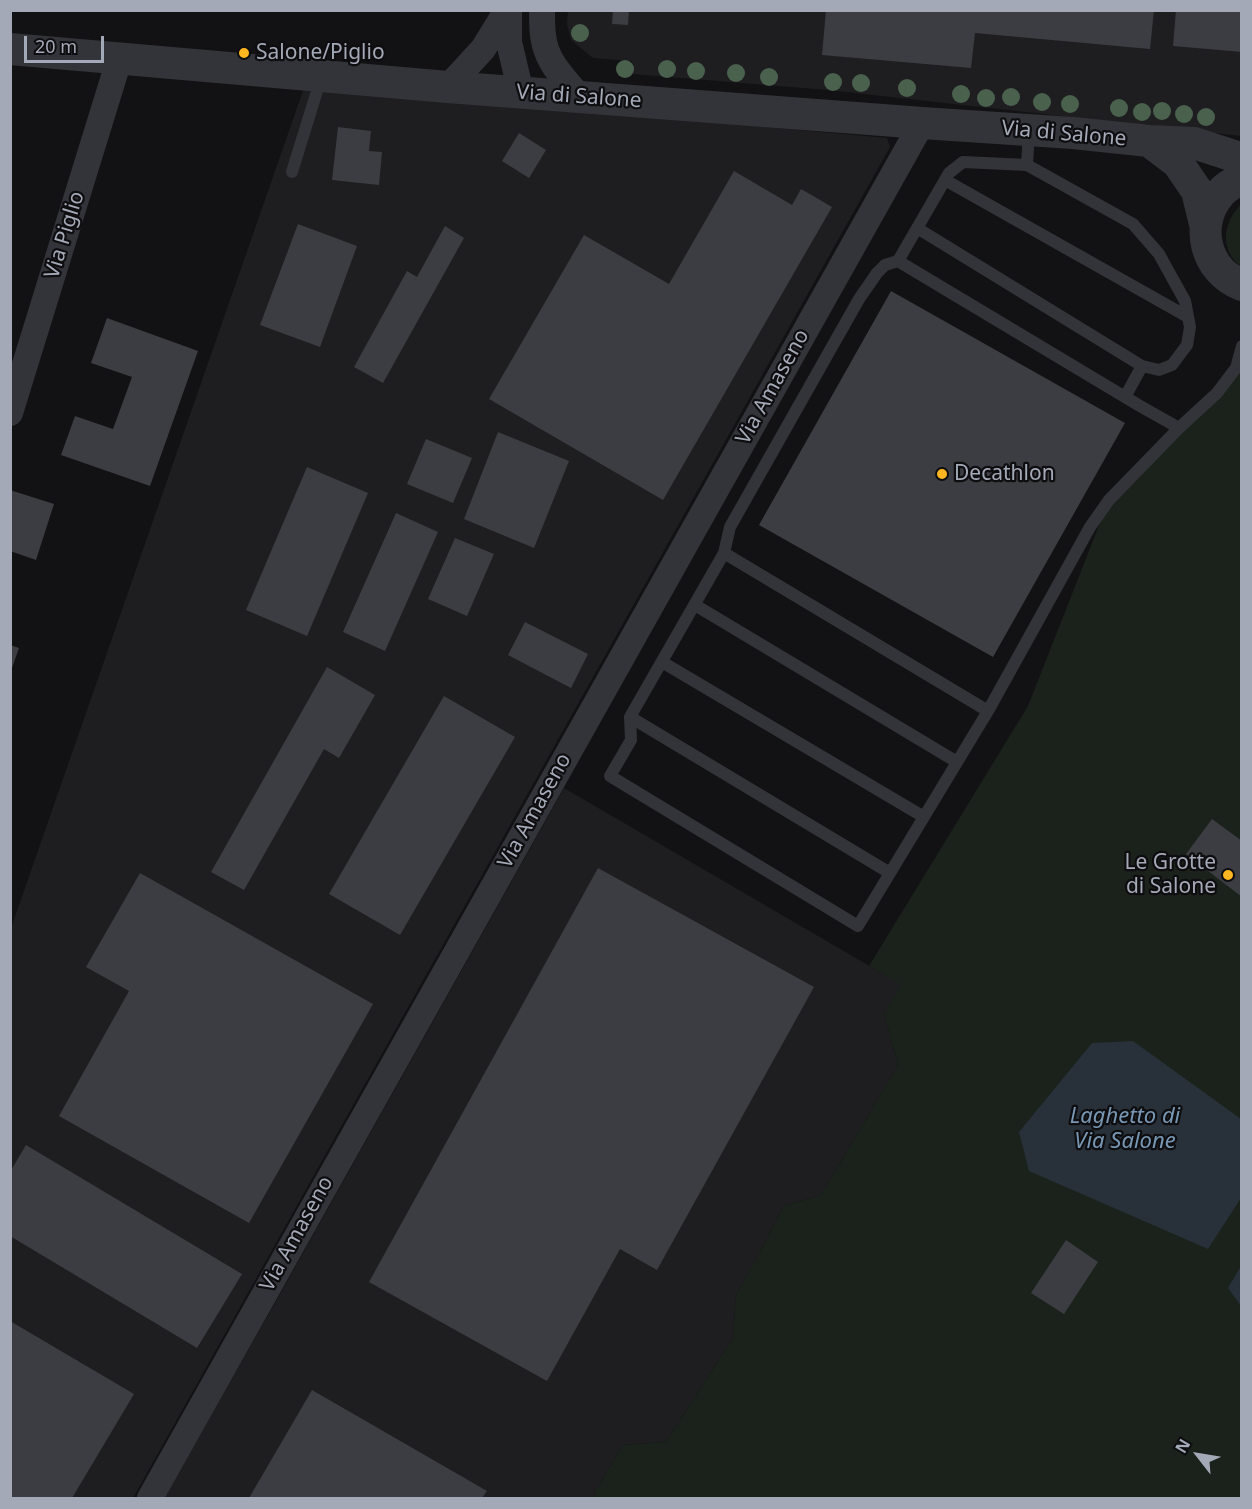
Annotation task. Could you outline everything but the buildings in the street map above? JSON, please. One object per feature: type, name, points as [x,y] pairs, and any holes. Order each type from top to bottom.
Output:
[{"type":"street","points":[[448,87],[483,49],[508,10]]},
{"type":"street","points":[[508,10],[509,42],[521,93]]},
{"type":"street","points":[[542,10],[547,53],[556,70],[580,97]]},
{"type":"street","name":"Via di Salone","points":[[10,49],[521,93],[1194,143],[1234,156],[1242,161]]},
{"type":"street","name":"Via Piglio","points":[[10,413],[120,57]]},
{"type":"street","name":"Via Amaseno","points":[[150,1498],[922,123]]},
{"type":"street","name":"Via di Salone","points":[[1149,141],[1178,163],[1197,191],[1209,255],[1225,276],[1240,289]]},
{"type":"street","points":[[1205,224],[1212,204],[1219,194],[1242,179]]},
{"type":"lane","points":[[292,172],[322,75]]},
{"type":"lane","points":[[1027,165],[1029,130]]},
{"type":"lane","points":[[917,228],[1142,366],[1159,370],[1173,365],[1187,345],[1190,327],[1185,301],[1160,254],[1133,224],[1027,165],[963,162],[949,173],[917,228],[898,261],[885,265],[858,300],[730,527],[724,553],[630,717],[631,740],[610,777],[858,926],[988,711],[1090,527],[1109,500],[1179,428],[1217,393],[1236,368],[1242,346]]},
{"type":"lane","points":[[945,180],[1188,317]]},
{"type":"lane","points":[[898,261],[1179,428]]},
{"type":"lane","points":[[1125,397],[1142,366]]},
{"type":"lane","points":[[724,553],[988,711]]},
{"type":"lane","points":[[695,605],[957,762]]},
{"type":"lane","points":[[662,662],[924,817]]},
{"type":"lane","points":[[630,717],[890,873]]},
{"type":"shaded area","points":[[568,10],[1241,11],[1241,136],[828,90],[632,74],[632,61],[593,58],[571,40],[567,24]]},
{"type":"shaded area","points":[[305,85],[887,138],[890,147],[133,1498],[11,1498],[11,928]]},
{"type":"shaded area","points":[[1241,204],[1241,267],[1229,252],[1226,236],[1230,219]]},
{"type":"shaded area","points":[[1241,336],[1241,1498],[594,1498],[596,1490],[623,1445],[666,1442],[733,1338],[736,1296],[784,1206],[821,1195],[898,1065],[884,1014],[901,985],[869,966],[1028,706],[1109,500],[1236,368]]},
{"type":"shaded area","points":[[564,788],[902,985],[884,1014],[898,1065],[821,1195],[784,1206],[736,1296],[733,1338],[666,1442],[623,1445],[596,1490],[594,1498],[164,1498],[271,1310]]},
{"type":"water","name":"Laghetto di Via Salone","points":[[1133,1041],[1241,1119],[1241,1198],[1208,1249],[1029,1171],[1019,1132],[1092,1043]]},
{"type":"water","points":[[1241,1266],[1241,1306],[1228,1288]]},
{"type":"place","name":"Salone/Piglio","points":[[244,53]]},
{"type":"place","name":"Decathlon","points":[[942,474]]},
{"type":"place","name":"Le Grotte di Salone","points":[[1228,875]]}]
